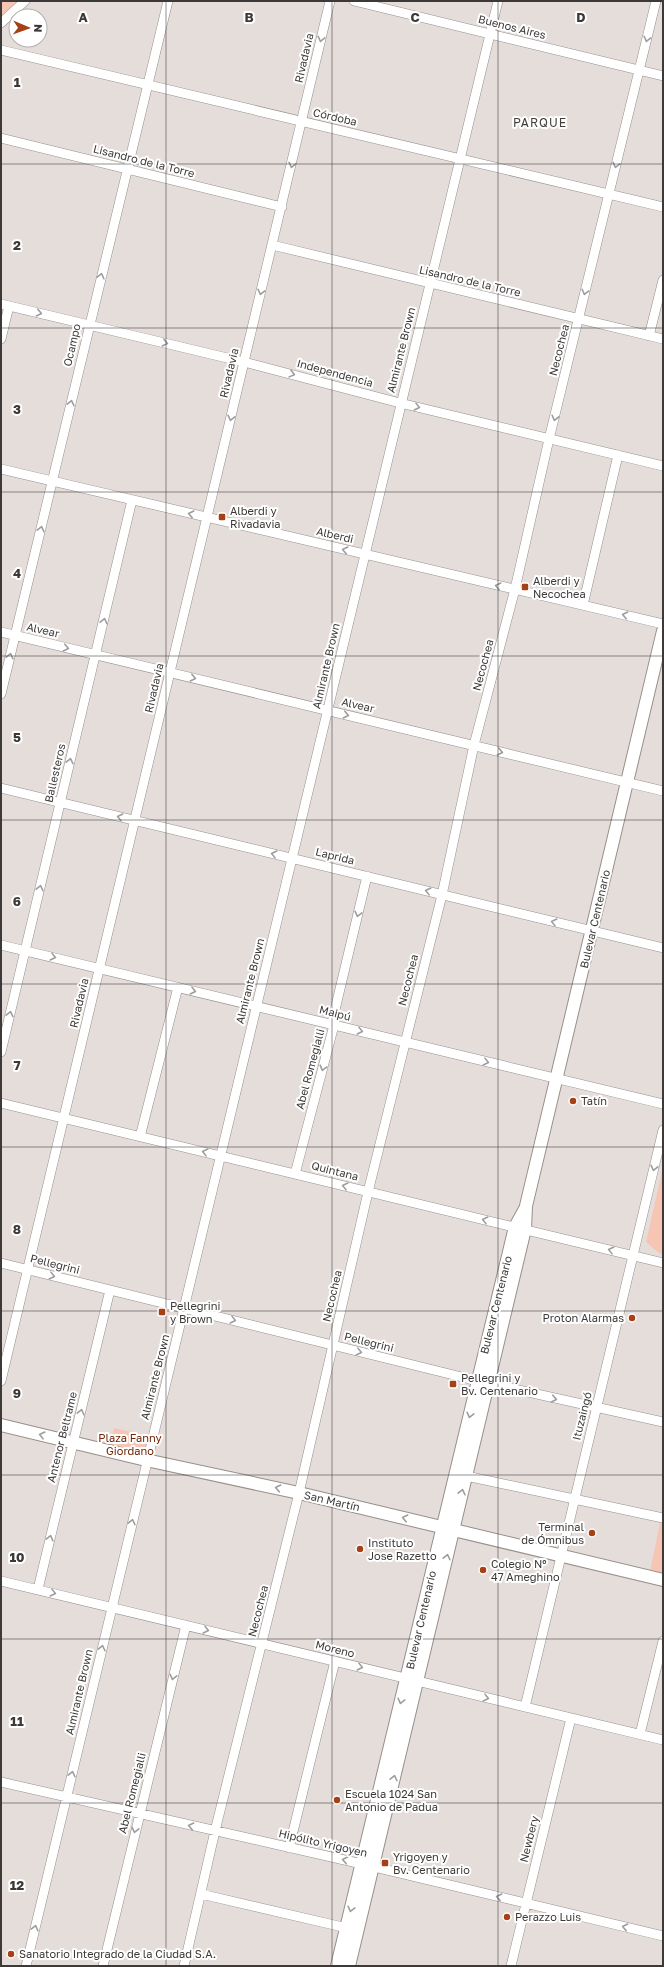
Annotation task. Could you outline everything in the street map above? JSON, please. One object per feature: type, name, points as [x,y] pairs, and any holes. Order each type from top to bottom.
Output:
[{"type":"main road","name":"Bulevar Centenario","points":[[349,1966],[367,1865],[557,1079],[663,631]]},
{"type":"main road","name":"Bulevar Centenario","points":[[448,1528],[466,1476],[483,1382]]},
{"type":"main road","name":"San Martín","points":[[1,1425],[146,1460],[299,1493],[663,1580]]},
{"type":"main road","name":"Bulevar Centenario","points":[[337,1966],[346,1928],[367,1865]]},
{"type":"street","points":[[1,23],[25,1]]},
{"type":"street","name":"Ocampo","points":[[1,694],[168,1]]},
{"type":"street","name":"Rivadavia","points":[[1,1381],[330,1]]},
{"type":"street","name":"Buenos Aires","points":[[354,1],[663,76]]},
{"type":"street","name":"Almirante Brown","points":[[26,1966],[146,1460],[184,1308],[400,403],[498,1]]},
{"type":"street","name":"Necochea","points":[[184,1966],[215,1832],[299,1493],[368,1192],[442,895],[474,745],[515,590],[549,439],[656,1]]},
{"type":"street","name":"Córdoba","points":[[1,50],[663,207]]},
{"type":"street","name":"Lisandro de la Torre","points":[[1,138],[282,207]]},
{"type":"street","name":"Lisandro de la Torre","points":[[272,245],[663,339]]},
{"type":"street","points":[[650,336],[663,280]]},
{"type":"street","points":[[1,339],[5,305]]},
{"type":"street","name":"Independencia","points":[[5,305],[244,362],[400,403],[663,466]]},
{"type":"street","points":[[583,605],[618,456]]},
{"type":"street","name":"Alberdi","points":[[1,469],[663,624]]},
{"type":"street","name":"Ballesteros","points":[[1,1052],[132,500]]},
{"type":"street","name":"Alvear","points":[[1,632],[663,790]]},
{"type":"street","name":"Laprida","points":[[1,788],[663,948]]},
{"type":"street","name":"Abel Romegialli","points":[[295,1174],[334,1025],[333,1018],[367,876]]},
{"type":"street","name":"Maipú","points":[[1,945],[663,1104]]},
{"type":"street","points":[[140,1137],[178,987]]},
{"type":"street","name":"Quintana","points":[[1,1103],[663,1263]]},
{"type":"street","name":"Ituzaingó","points":[[525,1707],[663,1130]]},
{"type":"street","name":"Pellegrini","points":[[1,1263],[483,1382],[663,1422]]},
{"type":"street","name":"Antenor Beltrame","points":[[38,1589],[110,1290]]},
{"type":"street","points":[[466,1476],[663,1518]]},
{"type":"street","name":"Moreno","points":[[1,1581],[663,1740]]},
{"type":"street","name":"Abel Romegialli","points":[[102,1966],[186,1625]]},
{"type":"street","points":[[640,1734],[663,1641]]},
{"type":"street","points":[[289,1848],[335,1661]]},
{"type":"street","name":"Newbery","points":[[511,1966],[571,1718]]},
{"type":"street","name":"Hipólito Yrigoyen","points":[[1,1782],[139,1815],[367,1865],[663,1936]]},
{"type":"street","points":[[201,1894],[346,1928]]},
{"type":"green space","points":[[1,1],[25,1],[17,8],[8,8],[8,17],[1,23]]},
{"type":"green space","points":[[663,1167],[663,1254],[659,1253],[646,1242]]},
{"type":"green space","name":"Plaza Fanny Giordano","points":[[114,1428],[153,1437],[146,1460],[108,1451]]},
{"type":"green space","points":[[661,1518],[663,1518],[663,1580],[649,1576]]},
{"type":"place","name":"Alberdi y Rivadavia","points":[[222,517]]},
{"type":"place","name":"Alberdi y Necochea","points":[[525,587]]},
{"type":"place","name":"Tatín","points":[[573,1101]]},
{"type":"place","name":"Pellegrini y Brown","points":[[162,1312]]},
{"type":"place","name":"Proton Alarmas","points":[[632,1318]]},
{"type":"place","name":"Pellegrini y Bv. Centenario","points":[[453,1384]]},
{"type":"place","name":"Terminal de Ómnibus","points":[[592,1533]]},
{"type":"place","name":"Instituto Jose Razetto","points":[[360,1549]]},
{"type":"place","name":"Colegio Nº 47 Ameghino","points":[[483,1570]]},
{"type":"place","name":"Escuela 1024 San Antonio de Padua","points":[[337,1800]]},
{"type":"place","name":"Yrigoyen y Bv. Centenario","points":[[385,1863]]},
{"type":"place","name":"Perazzo Luis","points":[[507,1917]]},
{"type":"place","name":"Sanatorio Integrado de la Ciudad S.A.","points":[[11,1954]]},
{"type":"district","name":"PARQUE","points":[[540,123]]}]
